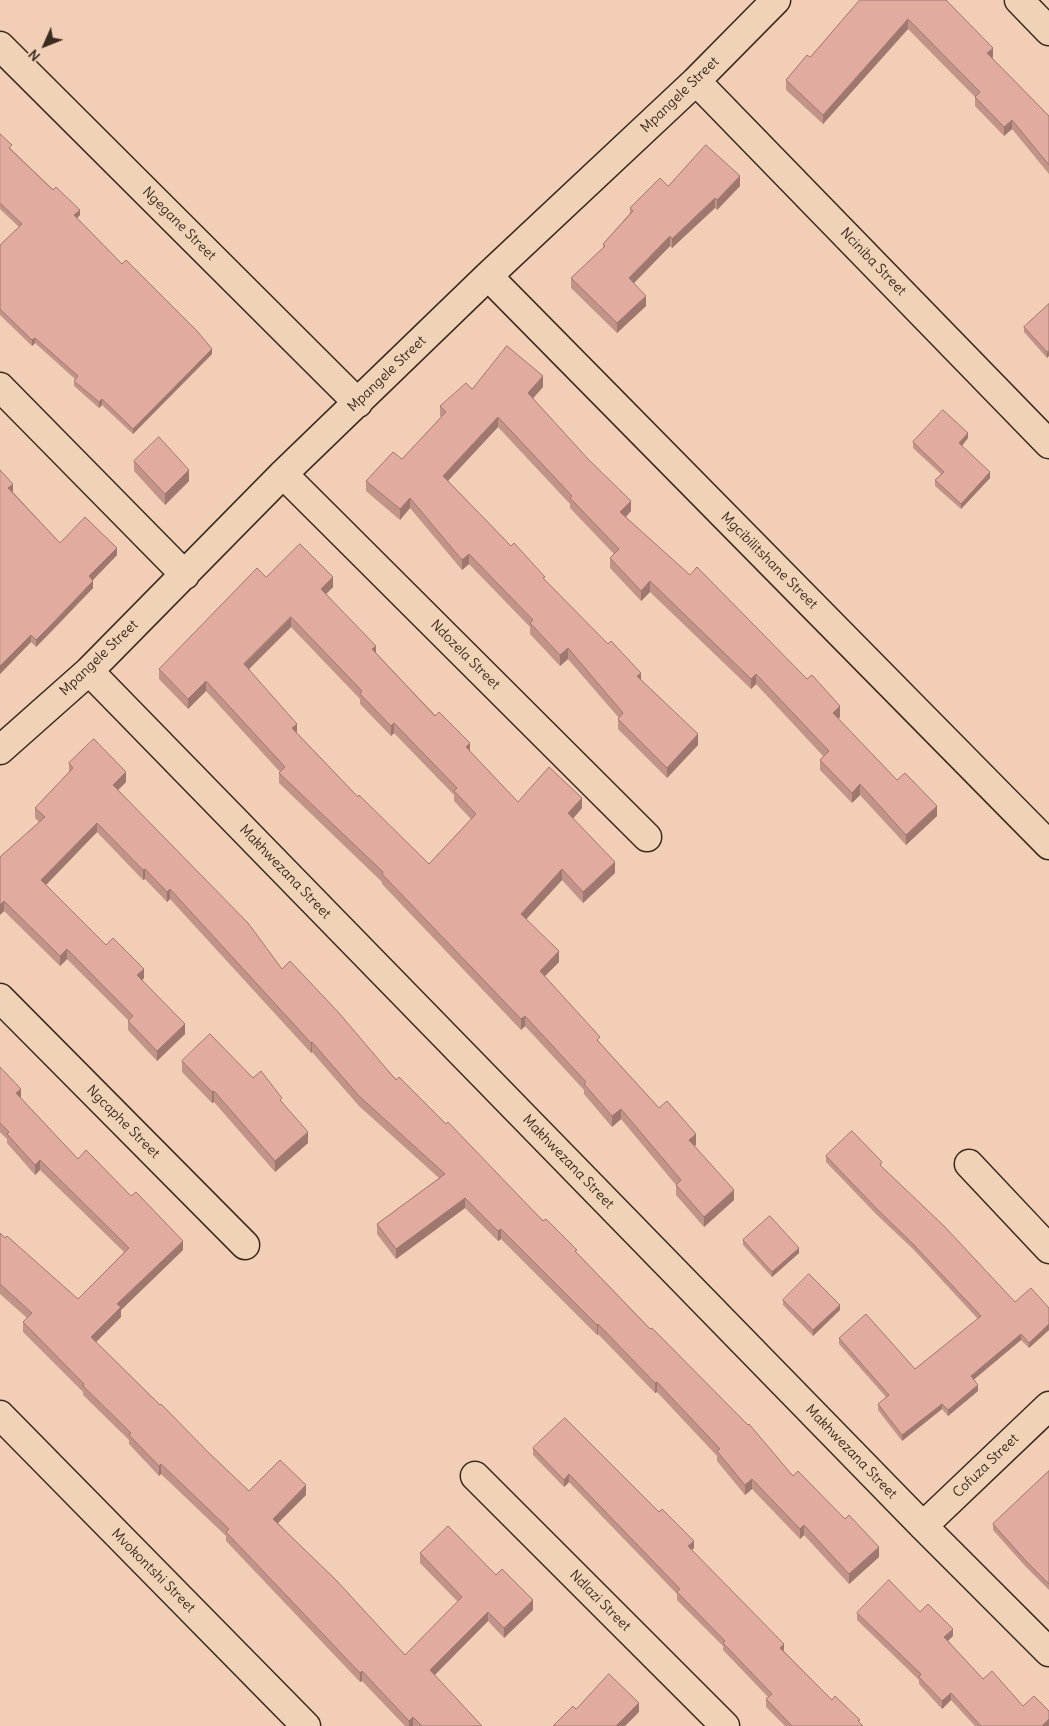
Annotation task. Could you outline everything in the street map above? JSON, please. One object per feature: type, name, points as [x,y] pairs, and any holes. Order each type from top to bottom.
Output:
[{"type":"street","name":"Mpangele Street","points":[[3,740],[88,671],[283,474],[488,276],[696,81],[776,0]]},
{"type":"street","points":[[1019,0],[1049,31]]},
{"type":"street","name":"Ngegane Street","points":[[0,46],[358,403]]},
{"type":"street","name":"Nciniba Street","points":[[696,81],[1049,444]]},
{"type":"street","name":"Mgcibilitshane Street","points":[[488,276],[1049,845]]},
{"type":"street","points":[[0,387],[185,575]]},
{"type":"street","name":"Ndozela Street","points":[[283,474],[647,837]]},
{"type":"street","name":"Makhwezana Street","points":[[88,671],[923,1526],[1049,1652]]},
{"type":"street","name":"Ngcaphe Street","points":[[0,998],[245,1245]]},
{"type":"street","points":[[970,1164],[1049,1249]]},
{"type":"street","name":"Cofuza Street","points":[[923,1526],[1049,1406]]},
{"type":"street","name":"Mvokontshi Street","points":[[0,1415],[306,1726]]},
{"type":"street","name":"Ndlazi Street","points":[[475,1476],[721,1725]]},
{"type":"building","points":[[860,0],[946,0],[993,48],[987,53],[1049,116],[1049,165],[1012,120],[1004,127],[975,97],[980,92],[908,19],[823,115],[786,80],[807,55],[810,57]]},
{"type":"building","points":[[0,134],[12,145],[9,148],[53,190],[56,187],[80,210],[74,215],[122,264],[126,260],[198,332],[212,349],[133,429],[102,399],[99,402],[74,381],[78,376],[35,338],[32,340],[0,309],[0,245],[22,224],[0,203]]},
{"type":"building","points":[[706,145],[740,176],[717,200],[715,198],[672,239],[670,236],[629,278],[646,296],[617,323],[571,278],[605,246],[603,244],[633,211],[630,208],[660,178],[668,186]]},
{"type":"building","points":[[1049,304],[1049,351],[1047,352],[1024,327]]},
{"type":"building","points":[[507,346],[543,376],[528,393],[588,459],[631,501],[620,512],[690,575],[697,567],[807,679],[812,675],[840,706],[833,713],[897,780],[905,773],[937,806],[906,835],[860,784],[852,793],[820,760],[829,751],[756,674],[751,679],[650,581],[641,591],[610,558],[619,549],[570,498],[572,496],[498,417],[443,476],[511,546],[514,543],[545,577],[543,578],[608,644],[611,641],[641,673],[637,676],[698,734],[667,768],[618,719],[623,713],[568,648],[560,655],[530,623],[533,620],[469,554],[462,560],[410,498],[400,509],[366,481],[393,452],[402,459],[446,412],[440,406],[466,383],[472,389]]},
{"type":"building","points":[[943,410],[968,433],[959,443],[990,472],[961,504],[935,480],[944,472],[913,442]]},
{"type":"building","points":[[159,437],[189,470],[165,494],[134,461]]},
{"type":"building","points":[[0,470],[13,484],[8,488],[60,543],[85,517],[117,548],[89,576],[93,581],[52,624],[36,640],[31,635],[0,666]]},
{"type":"building","points":[[300,544],[333,577],[321,589],[376,646],[372,649],[435,716],[439,712],[470,743],[466,747],[518,802],[549,767],[582,798],[568,813],[615,862],[583,892],[562,869],[521,914],[559,951],[540,971],[600,1037],[597,1040],[659,1108],[667,1101],[696,1134],[689,1140],[734,1190],[704,1217],[676,1185],[681,1180],[621,1109],[612,1116],[584,1084],[586,1082],[525,1016],[521,1019],[382,874],[383,872],[279,773],[285,767],[206,681],[188,699],[159,669],[257,568],[266,577]],"holes":[[[291,617],[362,691],[360,694],[391,726],[394,723],[457,788],[454,791],[476,814],[429,864],[359,795],[358,797],[292,728],[297,724],[244,664]]]},
{"type":"building","points":[[94,739],[126,772],[113,785],[248,923],[282,969],[290,961],[339,1013],[396,1080],[399,1077],[446,1124],[448,1122],[543,1221],[546,1219],[650,1329],[652,1328],[749,1424],[793,1476],[798,1471],[845,1519],[849,1515],[879,1547],[849,1574],[804,1525],[800,1529],[752,1479],[745,1485],[717,1451],[720,1449],[657,1382],[655,1383],[501,1229],[498,1231],[465,1198],[396,1249],[377,1224],[445,1174],[359,1096],[312,1042],[170,889],[167,892],[97,823],[41,880],[106,945],[113,938],[144,969],[137,975],[185,1024],[157,1051],[128,1021],[133,1016],[67,949],[60,956],[4,901],[0,905],[0,857],[45,817],[35,808],[73,768],[69,763]]},
{"type":"building","points":[[210,1034],[253,1078],[261,1071],[282,1098],[280,1100],[308,1132],[275,1161],[214,1091],[212,1092],[182,1061]]},
{"type":"building","points":[[0,1067],[21,1089],[16,1093],[78,1159],[86,1150],[131,1196],[136,1192],[183,1241],[117,1304],[121,1307],[91,1337],[249,1491],[280,1460],[306,1485],[273,1519],[336,1580],[405,1655],[462,1597],[420,1553],[448,1526],[496,1575],[502,1569],[533,1600],[504,1628],[488,1612],[430,1670],[482,1726],[422,1726],[413,1717],[409,1721],[362,1671],[360,1673],[226,1532],[229,1529],[161,1464],[159,1466],[129,1435],[131,1433],[83,1386],[84,1384],[23,1322],[32,1313],[0,1284],[0,1233],[5,1238],[7,1236],[78,1299],[129,1248],[40,1160],[35,1165],[7,1134],[9,1132],[0,1123]]},
{"type":"building","points":[[852,1131],[882,1162],[880,1165],[945,1227],[1015,1302],[1031,1288],[1049,1308],[1049,1324],[1029,1343],[1021,1334],[971,1376],[978,1385],[948,1410],[942,1404],[902,1435],[878,1404],[889,1395],[839,1338],[866,1314],[915,1369],[981,1316],[826,1156]]},
{"type":"building","points":[[770,1216],[799,1248],[772,1272],[743,1240]]},
{"type":"building","points":[[809,1274],[840,1305],[813,1330],[783,1300]]},
{"type":"building","points":[[565,1418],[659,1512],[662,1509],[694,1541],[688,1546],[784,1644],[780,1648],[832,1700],[835,1696],[860,1720],[858,1721],[863,1726],[792,1726],[766,1699],[772,1694],[723,1643],[725,1641],[677,1592],[680,1589],[569,1474],[564,1480],[533,1448]]},
{"type":"building","points":[[1049,1471],[1049,1584],[993,1524]]},
{"type":"building","points":[[889,1580],[920,1612],[928,1604],[953,1629],[944,1637],[983,1679],[992,1671],[1023,1706],[1034,1696],[1049,1711],[1049,1719],[1042,1726],[981,1726],[951,1693],[942,1701],[919,1677],[921,1674],[857,1613]]},
{"type":"building","points":[[609,1674],[639,1703],[616,1726],[553,1726],[573,1706],[576,1709]]}]
